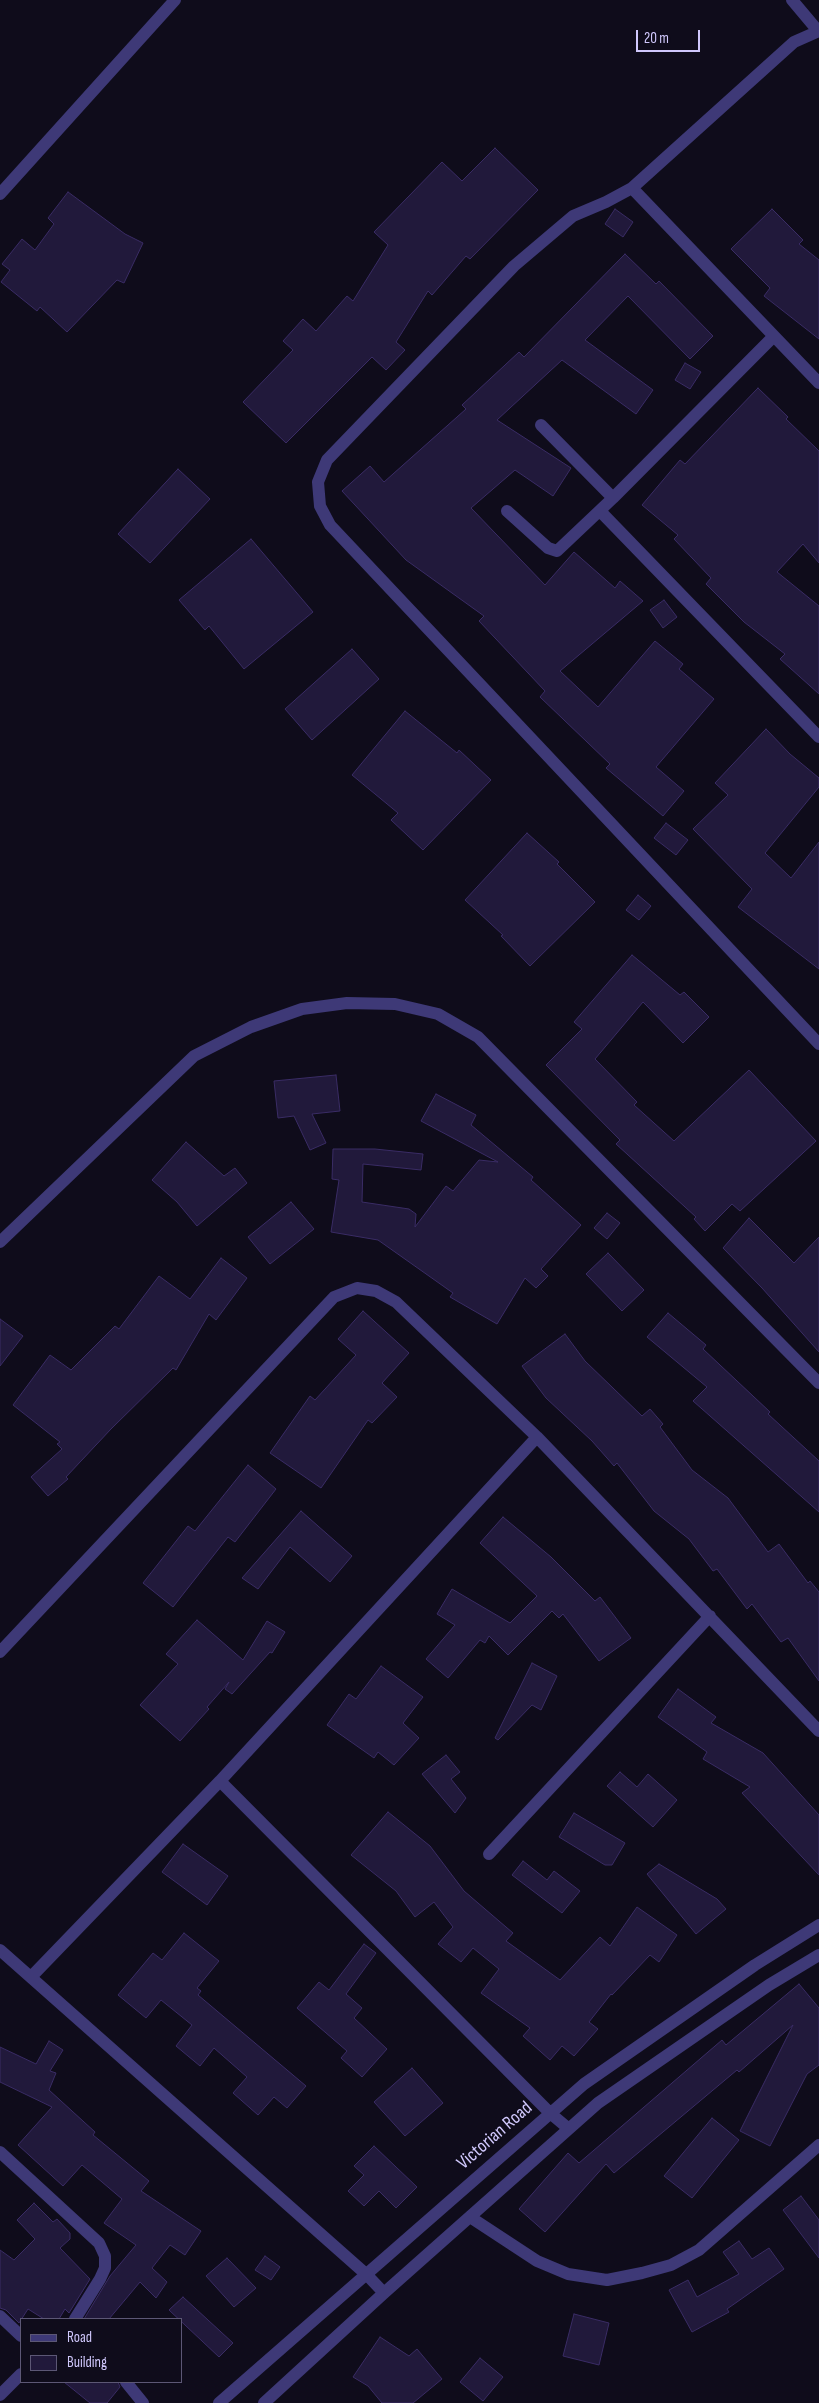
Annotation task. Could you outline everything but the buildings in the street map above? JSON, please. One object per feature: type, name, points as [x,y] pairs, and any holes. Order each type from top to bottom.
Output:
[{"type":"street","points":[[0,194],[176,0]]},
{"type":"street","points":[[792,0],[818,31],[794,42],[632,188],[606,202],[573,216],[514,266],[327,460],[318,482],[320,506],[330,525],[819,1044]]},
{"type":"street","points":[[632,188],[819,383]]},
{"type":"street","points":[[507,511],[548,548],[557,551],[600,512],[774,336]]},
{"type":"street","points":[[541,425],[614,498]]},
{"type":"street","points":[[600,512],[819,737]]},
{"type":"street","points":[[0,1242],[194,1056],[251,1027],[302,1009],[347,1003],[395,1004],[438,1014],[478,1037],[819,1383]]},
{"type":"street","points":[[0,1652],[334,1297],[357,1288],[376,1291],[396,1302],[537,1437],[819,1731]]},
{"type":"street","points":[[32,1977],[220,1781],[537,1437]]},
{"type":"street","points":[[489,1854],[710,1616]]},
{"type":"street","points":[[220,1781],[550,2113],[569,2129]]},
{"type":"street","name":"Victorian Road","points":[[219,2403],[550,2113],[608,2067],[756,1965],[819,1925]]},
{"type":"street","points":[[0,1950],[367,2275],[384,2293]]},
{"type":"street","points":[[264,2403],[384,2293],[598,2103],[769,1985],[819,1956]]},
{"type":"street","points":[[470,2217],[537,2261],[568,2274],[607,2280],[642,2273],[671,2264],[699,2250],[819,2145]]},
{"type":"street","points":[[0,2152],[99,2244],[105,2256],[105,2268],[100,2279],[75,2318]]},
{"type":"street","points":[[0,2316],[20,2335]]},
{"type":"street","points":[[0,2396],[20,2375]]},
{"type":"street","points":[[127,2383],[144,2403]]}]
